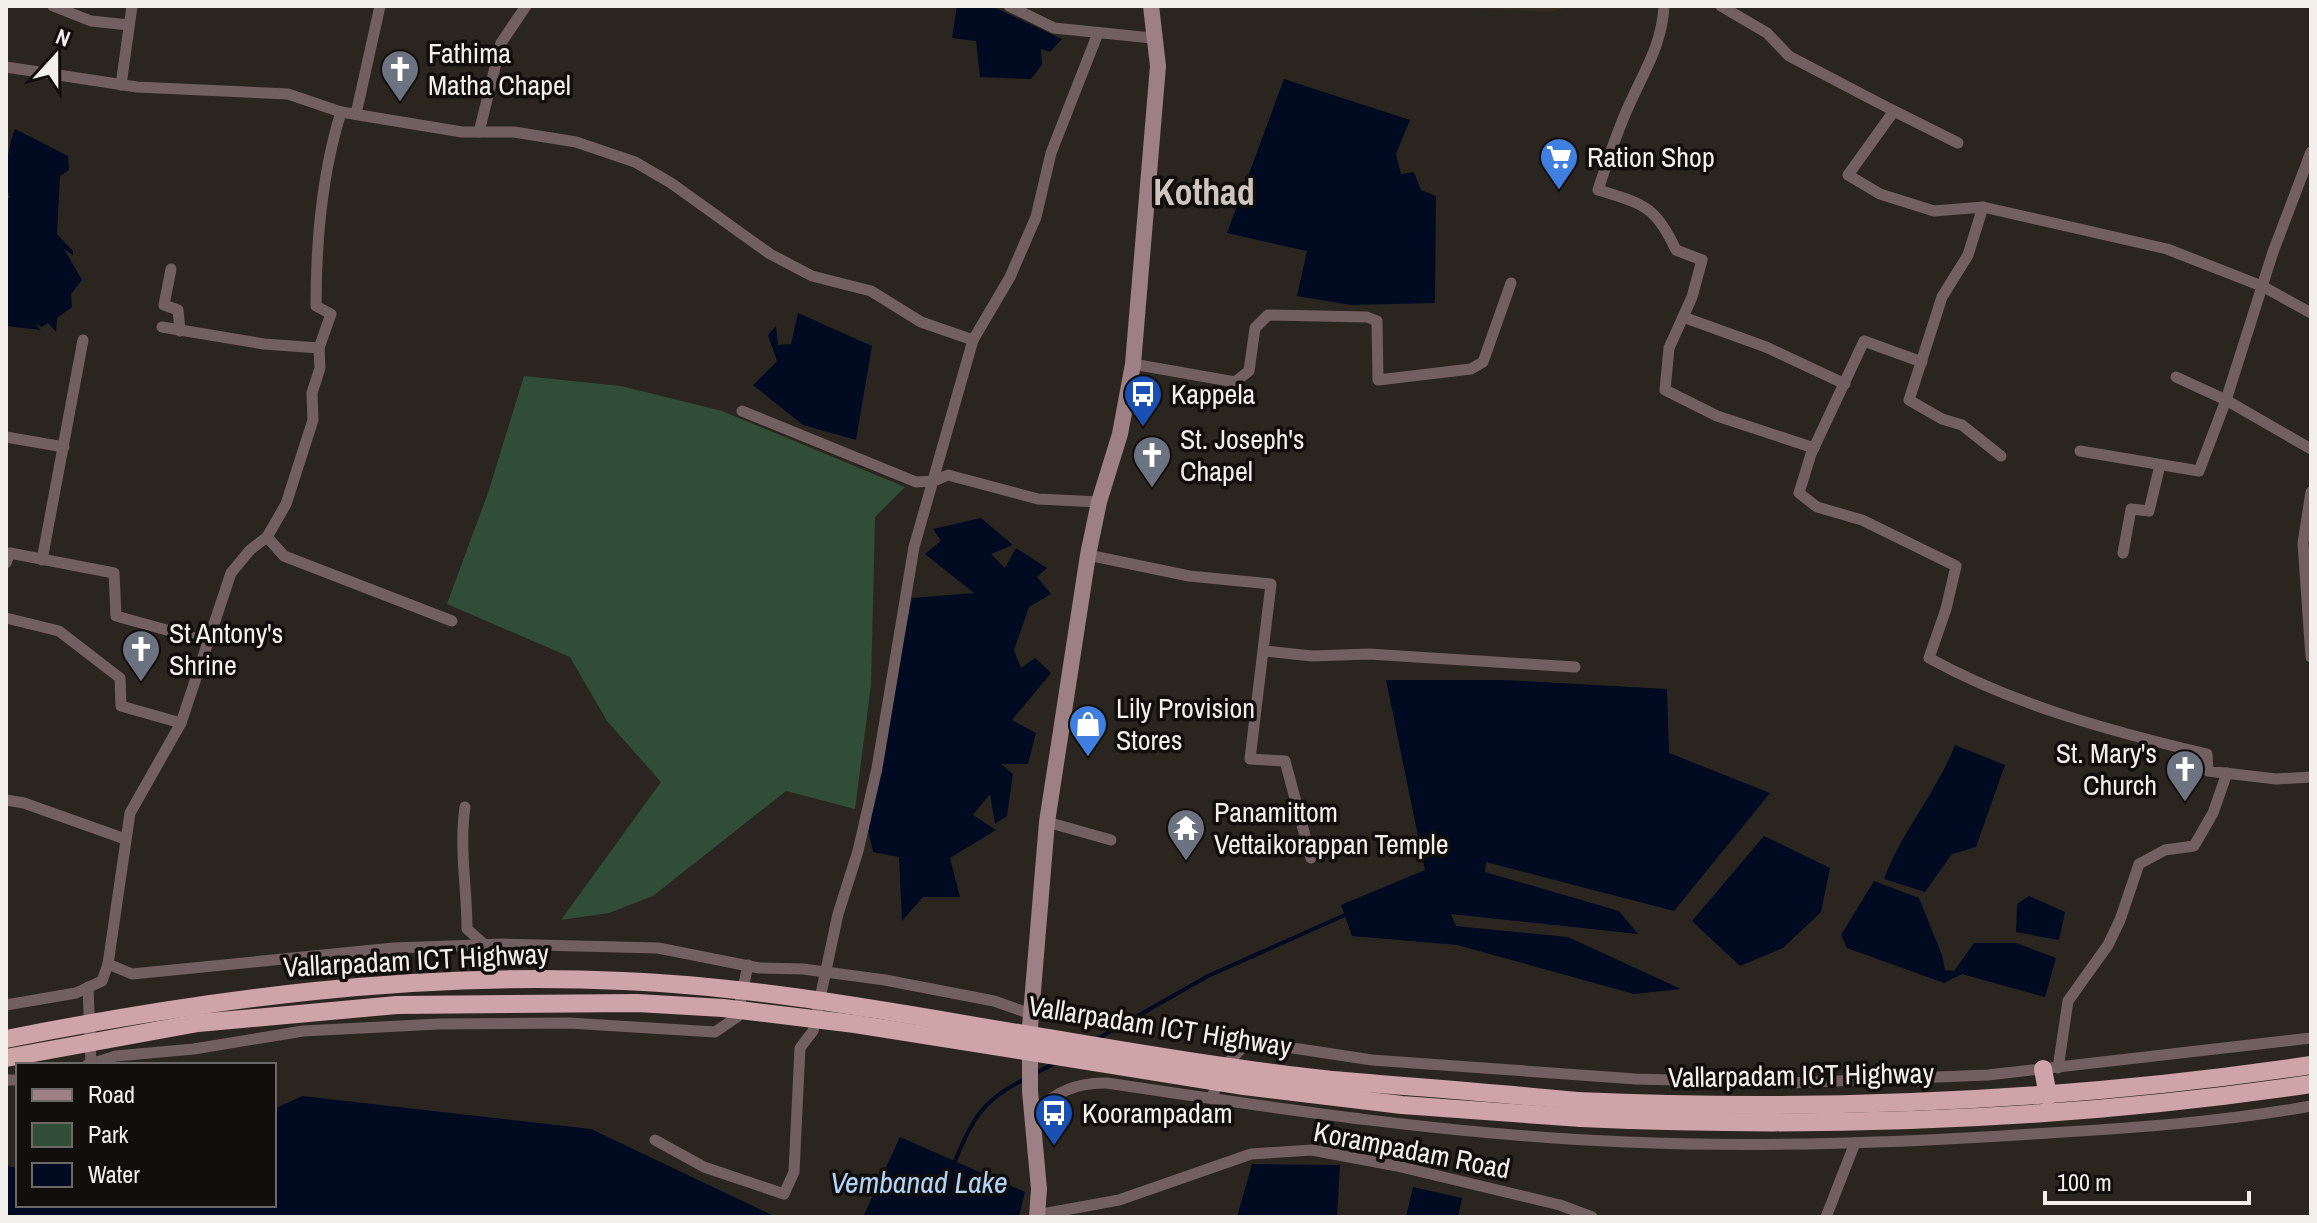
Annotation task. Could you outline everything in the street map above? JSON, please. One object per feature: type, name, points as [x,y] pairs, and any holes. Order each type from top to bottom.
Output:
[{"type":"highway","name":"Vallarpadam ICT Highway","points":[[6,1039],[196,1004],[463,979],[624,981],[800,997],[1048,1038],[1328,1079],[1580,1110],[1802,1106],[2048,1096],[2199,1081],[2311,1065]]},
{"type":"highway","name":"Vallarpadam ICT Highway","points":[[6,1058],[198,1023],[397,1005],[637,1003],[723,1008],[855,1024],[1244,1086],[1402,1105],[1580,1110],[1810,1123],[2019,1126],[2311,1084]]},
{"type":"highway","points":[[2048,1096],[2050,1068]]},
{"type":"main road","points":[[1037,1216],[1039,1189],[1030,1091],[1031,1020],[1047,822],[1088,555],[1099,502],[1120,434],[1133,364],[1158,66],[1152,38],[1151,6]]},
{"type":"street","points":[[53,6],[91,21],[129,25]]},
{"type":"street","points":[[121,85],[132,6]]},
{"type":"street","points":[[356,114],[380,6]]},
{"type":"street","points":[[479,132],[501,43],[526,6]]},
{"type":"street","points":[[1009,6],[1054,28],[1152,38]]},
{"type":"street","points":[[1664,6],[1656,53],[1617,134],[1598,190],[1642,203],[1659,218],[1676,250],[1702,260],[1669,348],[1665,390],[1717,416],[1814,448]]},
{"type":"street","points":[[1721,6],[1767,33],[1789,56],[1958,143]]},
{"type":"street","points":[[655,1140],[704,1167],[784,1194],[794,1172],[800,1048],[813,1031],[877,768],[914,547],[973,340],[1010,277],[1036,217],[1051,153],[1098,33]]},
{"type":"street","points":[[6,67],[121,85],[288,94],[341,112],[576,142],[635,162],[780,259],[812,276],[871,291],[921,322],[973,340]]},
{"type":"street","points":[[1894,111],[1848,175],[1880,194],[1934,211],[1983,207],[2167,249],[2262,286],[2311,313]]},
{"type":"street","points":[[6,1005],[76,993],[102,981],[108,964],[130,813],[181,723],[231,573],[250,550],[267,537],[286,504],[313,420],[312,393],[320,368],[319,348],[331,314],[316,306],[316,272],[331,144],[341,112]]},
{"type":"street","points":[[2080,451],[2199,471],[2226,400],[2262,286],[2308,174],[2311,152]]},
{"type":"street","points":[[1983,207],[1968,255],[1942,297],[1909,400],[1942,419],[1962,425],[2001,456]]},
{"type":"street","points":[[171,269],[164,305],[178,310],[180,331]]},
{"type":"street","points":[[1133,364],[1235,382],[1249,371],[1255,328],[1268,315],[1300,314],[1367,317],[1377,321],[1378,380],[1471,369],[1483,362],[1511,283]]},
{"type":"street","points":[[1683,317],[1766,347],[1845,384]]},
{"type":"street","points":[[162,327],[264,344],[319,348]]},
{"type":"street","points":[[42,560],[83,340]]},
{"type":"street","points":[[1922,362],[1864,341],[1814,448],[1799,493],[1817,507],[1862,520],[1956,566],[1946,609],[1929,658],[1968,679],[2029,704],[2207,754],[2208,771],[2276,779],[2311,777]]},
{"type":"street","points":[[2176,377],[2226,400],[2311,449]]},
{"type":"street","points":[[742,411],[916,482],[934,481],[948,475],[1038,499],[1099,502]]},
{"type":"street","points":[[6,437],[64,447]]},
{"type":"street","points":[[2123,553],[2131,509],[2149,511],[2160,465]]},
{"type":"street","points":[[2311,492],[2303,543],[2311,657]]},
{"type":"street","points":[[267,537],[284,556],[452,621]]},
{"type":"street","points":[[6,563],[10,553],[114,573],[116,616],[210,642]]},
{"type":"street","points":[[1088,555],[1189,576],[1271,584],[1250,759],[1285,761],[1311,858]]},
{"type":"street","points":[[6,618],[59,631],[98,658],[120,678],[121,706],[181,723]]},
{"type":"street","points":[[1265,651],[1312,656],[1369,654],[1575,667]]},
{"type":"street","points":[[2050,1068],[2068,1001],[2108,945],[2139,864],[2165,850],[2194,846],[2213,813],[2227,773]]},
{"type":"street","points":[[6,800],[24,803],[125,839]]},
{"type":"street","points":[[465,807],[460,843],[467,893],[467,929],[485,945]]},
{"type":"street","points":[[1047,822],[1111,840]]},
{"type":"street","points":[[108,964],[132,974],[394,948],[485,945],[658,948],[748,965],[825,972],[959,994],[1031,1020]]},
{"type":"street","points":[[92,1063],[116,1056],[318,1030],[439,1024],[569,1023],[715,1032],[737,1017],[748,965]]},
{"type":"street","points":[[88,987],[89,1063]]},
{"type":"street","points":[[1212,1098],[1221,1070],[1243,1047],[1273,1045],[1372,1060],[1666,1080],[1874,1081],[2050,1068],[2311,1038]]},
{"type":"street","points":[[1032,1113],[1056,1093],[1087,1082],[1494,1134],[1625,1142],[1780,1146],[1855,1143],[2019,1126],[2225,1122],[2311,1106]]},
{"type":"street","points":[[1826,1217],[1855,1143]]},
{"type":"street","name":"Korampadam Road","points":[[1037,1216],[1071,1213],[1119,1200],[1251,1154],[1312,1150],[1397,1166],[1560,1205],[1592,1217]]},
{"type":"shaded area","points":[[1436,6],[1571,6],[1548,12]]},
{"type":"green space","points":[[524,376],[621,386],[722,411],[905,487],[875,517],[871,685],[855,809],[786,791],[653,896],[609,913],[561,920],[661,782],[607,721],[570,657],[447,604],[489,490]]},
{"type":"water","points":[[957,6],[991,6],[1062,39],[1050,52],[1041,49],[1042,65],[1031,79],[980,77],[976,41],[952,38]]},
{"type":"water","points":[[1284,79],[1410,120],[1396,154],[1401,174],[1414,172],[1421,190],[1436,196],[1435,303],[1351,305],[1297,296],[1307,251],[1227,233]]},
{"type":"water","points":[[15,129],[68,156],[69,170],[60,176],[57,234],[73,251],[73,255],[64,249],[82,280],[71,294],[72,307],[57,318],[56,332],[48,323],[42,327],[35,324],[41,330],[6,326],[6,200],[10,197],[6,173]]},
{"type":"water","points":[[798,313],[872,346],[856,440],[803,425],[753,385],[777,361],[768,335],[776,326],[778,345],[791,344]]},
{"type":"water","points":[[981,518],[1013,545],[991,554],[1005,568],[1016,548],[1047,568],[1037,577],[1051,594],[1029,607],[1014,650],[1021,668],[1035,658],[1051,673],[1012,720],[1036,733],[1028,764],[1001,764],[1013,774],[1007,816],[995,824],[990,794],[973,815],[996,830],[950,858],[960,897],[923,897],[902,921],[899,857],[873,852],[867,825],[912,598],[974,593],[925,554],[941,541],[933,529]]},
{"type":"water","points":[[1386,680],[1504,680],[1667,689],[1669,753],[1770,793],[1674,911],[1486,862],[1485,872],[1619,911],[1638,934],[1451,914],[1456,926],[1568,937],[1681,989],[1634,994],[1457,945],[1352,936],[1341,905],[1425,870]]},
{"type":"water","points":[[1955,745],[2005,765],[1976,847],[1952,854],[1925,892],[1884,879],[1900,844]]},
{"type":"water","points":[[1764,836],[1830,868],[1821,912],[1783,948],[1740,966],[1692,921]]},
{"type":"water","points":[[1874,881],[1919,898],[1945,970],[1954,971],[1974,943],[2016,943],[2056,958],[2045,997],[1962,974],[1944,983],[1847,948],[1841,935]]},
{"type":"water","points":[[2029,896],[2065,912],[2059,940],[2016,932],[2017,904]]},
{"type":"water","name":"Vembanad Lake","points":[[302,1096],[591,1129],[776,1217],[6,1217],[6,1166],[16,1168],[16,1207],[276,1207],[276,1108]]},
{"type":"water","name":"Vembanad Lake","points":[[900,1137],[1025,1192],[1019,1217],[863,1217]]},
{"type":"water","points":[[1252,1164],[1340,1165],[1337,1217],[1237,1217]]},
{"type":"water","points":[[1413,1187],[1462,1198],[1458,1217],[1406,1217]]},
{"type":"waterway","points":[[1097,1039],[1208,976],[1347,914]]},
{"type":"waterway","points":[[1034,1074],[1055,1063]]},
{"type":"waterway","points":[[955,1161],[981,1111],[1000,1094],[1027,1078]]},
{"type":"place","name":"Fathima Matha Chapel","points":[[400,103]]},
{"type":"place","name":"Ration Shop","points":[[1559,191]]},
{"type":"place","name":"Kappela","points":[[1143,428]]},
{"type":"place","name":"St. Joseph's Chapel","points":[[1152,489]]},
{"type":"place","name":"St Antony's Shrine","points":[[141,683]]},
{"type":"place","name":"Lily Provision Stores","points":[[1088,758]]},
{"type":"place","name":"St. Mary's Church","points":[[2185,803]]},
{"type":"place","name":"Panamittom Vettaikorappan Temple","points":[[1186,862]]},
{"type":"place","name":"Koorampadam","points":[[1054,1147]]},
{"type":"district","name":"Kothad","points":[[1204,192]]}]
